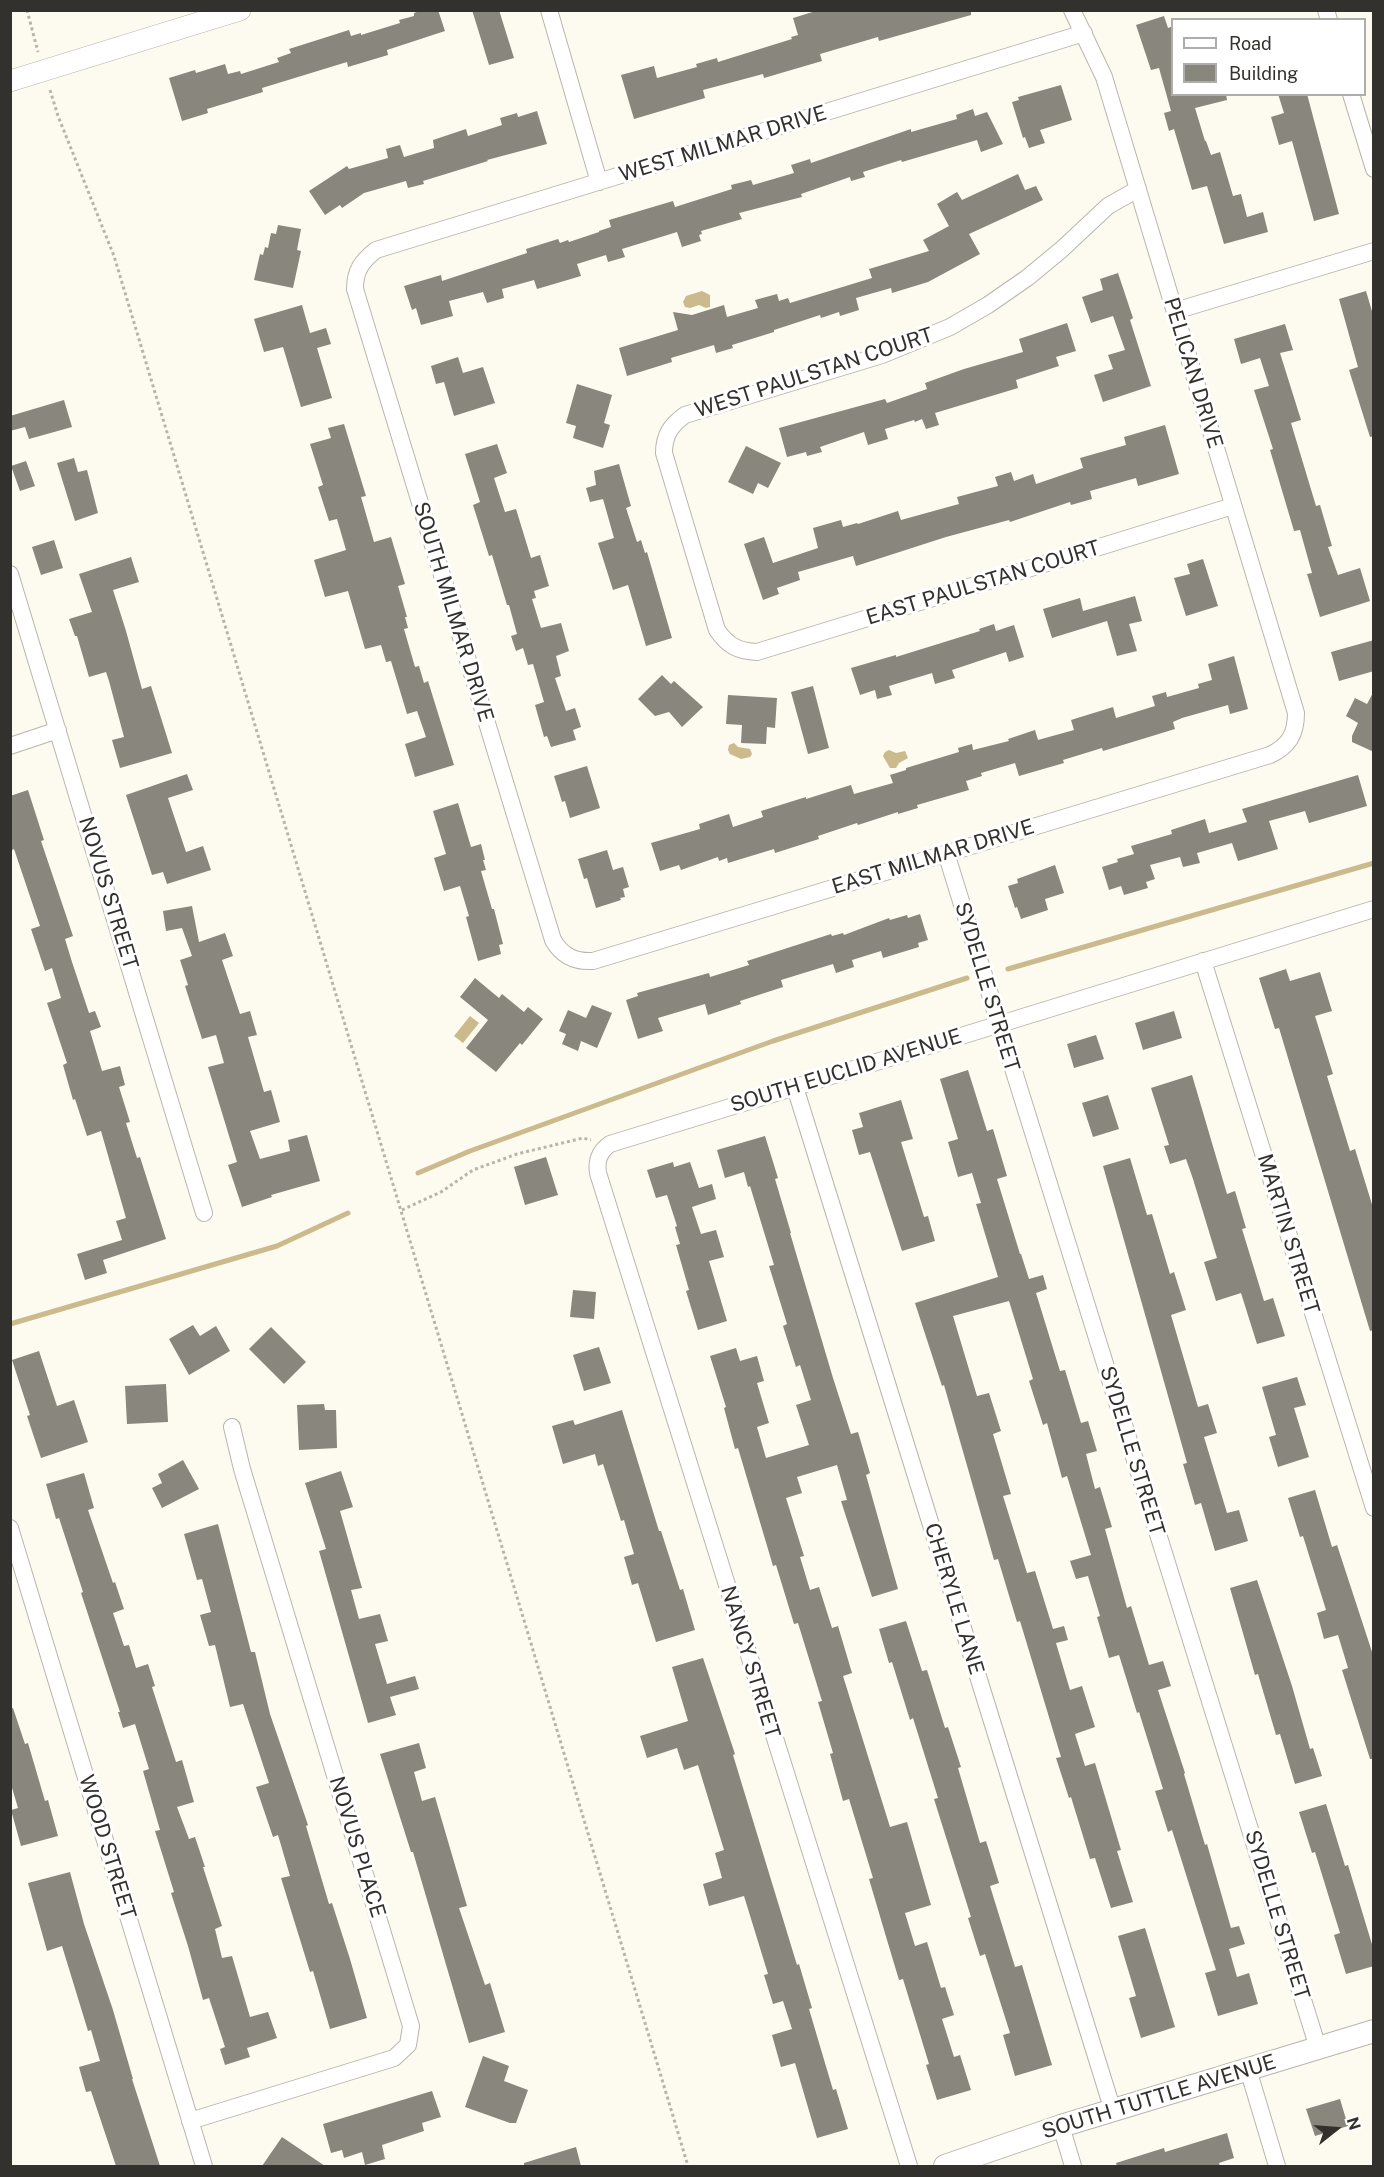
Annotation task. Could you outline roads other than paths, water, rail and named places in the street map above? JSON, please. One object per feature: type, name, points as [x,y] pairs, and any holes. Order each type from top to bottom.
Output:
[{"type":"main road","name":"SOUTH TUTTLE AVENUE","points":[[945,2166],[1061,2126],[1374,2031]]},
{"type":"street","points":[[10,81],[240,10]]},
{"type":"street","points":[[549,10],[599,182]]},
{"type":"street","name":"PELICAN DRIVE","points":[[1072,10],[1104,77],[1296,713],[1296,726],[1290,740]]},
{"type":"street","name":"WEST MILMAR DRIVE","points":[[364,260],[376,250],[1084,33]]},
{"type":"street","points":[[1352,96],[1374,169]]},
{"type":"street","name":"WEST PAULSTAN COURT","points":[[732,647],[724,641],[717,630],[664,453],[667,434],[673,423],[685,415],[882,355],[950,327],[988,305],[1027,278],[1061,250],[1107,206],[1138,189]]},
{"type":"street","points":[[1174,311],[1374,251]]},
{"type":"street","name":"SOUTH MILMAR DRIVE","points":[[364,260],[358,267],[355,289],[552,940],[558,949],[572,959]]},
{"type":"street","name":"EAST PAULSTAN COURT","points":[[732,647],[744,652],[757,652],[1233,506]]},
{"type":"street","name":"NOVUS STREET","points":[[10,574],[204,1213]]},
{"type":"street","points":[[10,746],[58,730]]},
{"type":"street","name":"EAST MILMAR DRIVE","points":[[572,959],[593,961],[946,854],[1270,755],[1281,750],[1290,740]]},
{"type":"street","name":"SYDELLE STREET","points":[[946,854],[1318,2048]]},
{"type":"street","name":"SOUTH EUCLID AVENUE","points":[[605,1150],[795,1087],[1374,909]]},
{"type":"street","name":"MARTIN STREET","points":[[1203,961],[1374,1508]]},
{"type":"street","name":"CHERYLE LANE","points":[[795,1087],[1113,2111]]},
{"type":"street","name":"NANCY STREET","points":[[605,1150],[597,1164],[601,1184],[909,2166]]},
{"type":"street","name":"NOVUS PLACE","points":[[190,2121],[394,2058],[408,2044],[411,2026],[242,1469],[232,1427]]},
{"type":"street","name":"WOOD STREET","points":[[10,1528],[204,2166]]},
{"type":"street","points":[[1248,2069],[1277,2166]]},
{"type":"street","points":[[1061,2126],[1073,2166]]},
{"type":"waterway","points":[[1008,969],[1374,863]]},
{"type":"waterway","points":[[418,1173],[470,1151],[773,1041],[967,978]]},
{"type":"waterway","points":[[10,1324],[277,1246],[348,1213]]}]
